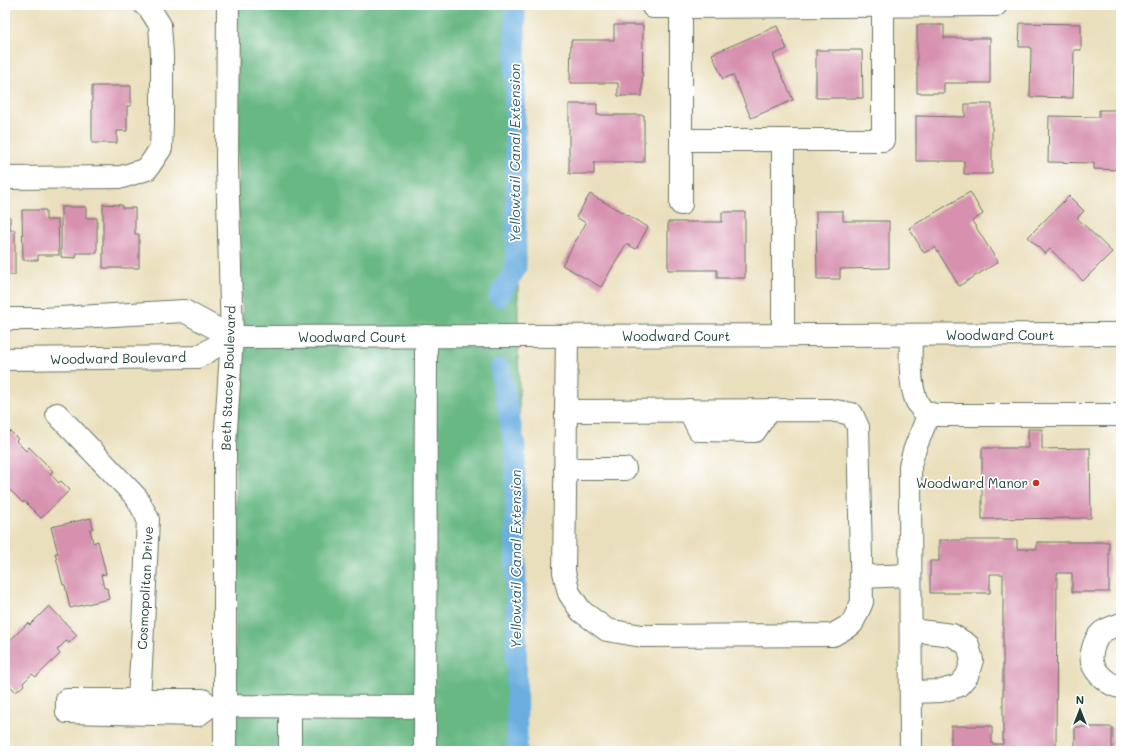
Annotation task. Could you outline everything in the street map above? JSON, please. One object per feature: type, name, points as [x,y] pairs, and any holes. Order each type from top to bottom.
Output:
[{"type":"street","points":[[5,178],[122,177],[147,169],[161,148],[162,63],[160,25],[148,6],[145,5]]},
{"type":"street","name":"Beth Stacey Boulevard","points":[[225,751],[218,706],[225,444],[232,337],[227,165],[228,5]]},
{"type":"street","points":[[653,7],[996,5]]},
{"type":"street","points":[[681,140],[883,140],[883,6]]},
{"type":"street","points":[[681,7],[681,204]]},
{"type":"street","points":[[783,140],[783,336]]},
{"type":"street","points":[[5,319],[44,319],[184,311],[232,337]]},
{"type":"street","name":"Woodward Court","points":[[232,337],[1121,334]]},
{"type":"street","points":[[911,335],[912,380],[915,396],[919,406],[929,414],[1121,415]]},
{"type":"street","points":[[424,751],[426,336]]},
{"type":"street","points":[[566,411],[830,410],[852,414],[858,427],[862,602],[852,624],[832,635],[642,636],[606,630],[581,611],[569,593],[564,572],[565,469],[567,336]]},
{"type":"street","name":"Woodward Boulevard","points":[[5,359],[198,357],[232,337]]},
{"type":"street","name":"Cosmopolitan Drive","points":[[57,414],[137,498],[148,519],[139,706],[198,715],[218,706]]},
{"type":"street","points":[[911,751],[910,466],[914,450],[929,414]]},
{"type":"street","points":[[565,469],[625,469]]},
{"type":"street","points":[[861,577],[910,575]]},
{"type":"street","points":[[1121,624],[1102,632],[1094,645],[1092,661],[1100,676],[1121,687]]},
{"type":"street","points":[[911,630],[952,635],[968,644],[972,660],[967,676],[958,686],[941,691],[911,692]]},
{"type":"street","points":[[218,706],[425,707]]},
{"type":"street","points":[[290,706],[290,751]]},
{"type":"green space","points":[[238,5],[519,5],[518,331],[526,751],[235,751],[236,444],[243,327],[237,165]]},
{"type":"building","points":[[1020,23],[1081,24],[1081,50],[1074,50],[1073,98],[1030,97],[1031,47],[1019,47]]},
{"type":"building","points":[[614,25],[643,25],[642,96],[618,96],[618,83],[570,83],[571,40],[614,40]]},
{"type":"building","points":[[917,25],[944,25],[944,38],[990,38],[990,83],[944,83],[944,93],[917,93]]},
{"type":"building","points":[[777,26],[787,49],[773,55],[793,100],[751,118],[733,75],[723,79],[712,54]]},
{"type":"building","points":[[816,50],[862,50],[863,98],[816,98]]},
{"type":"building","points":[[92,86],[131,86],[131,106],[127,106],[127,131],[117,131],[117,143],[92,143]]},
{"type":"building","points":[[569,104],[597,104],[597,115],[644,115],[644,162],[594,162],[594,174],[569,174]]},
{"type":"building","points":[[965,104],[992,104],[992,174],[964,174],[964,161],[916,161],[916,116],[965,117]]},
{"type":"building","points":[[1099,110],[1121,110],[1121,170],[1094,169],[1094,163],[1048,162],[1049,116],[1099,117]]},
{"type":"building","points":[[970,192],[983,214],[972,221],[998,262],[959,286],[935,247],[924,253],[909,228]]},
{"type":"building","points":[[590,194],[648,227],[636,249],[626,244],[601,287],[562,265],[586,223],[576,217]]},
{"type":"building","points":[[1069,196],[1084,211],[1077,218],[1112,252],[1083,281],[1050,249],[1045,254],[1028,237]]},
{"type":"building","points":[[103,204],[122,205],[122,208],[135,208],[135,234],[139,234],[139,268],[103,268]]},
{"type":"building","points":[[61,207],[86,207],[86,218],[97,218],[97,253],[76,253],[76,258],[61,257]]},
{"type":"building","points":[[22,210],[46,210],[46,220],[58,220],[59,255],[38,255],[38,260],[23,260]]},
{"type":"building","points":[[816,211],[843,211],[843,221],[889,221],[889,268],[840,269],[840,279],[817,279]]},
{"type":"building","points":[[722,212],[745,212],[745,278],[717,278],[717,270],[668,270],[668,222],[722,222]]},
{"type":"building","points":[[5,217],[10,217],[10,230],[15,230],[15,275],[5,275]]},
{"type":"building","name":"Woodward Manor","points":[[1028,429],[1042,429],[1042,449],[1090,448],[1091,518],[982,519],[982,448],[1028,448]]},
{"type":"building","points":[[10,431],[18,439],[16,441],[26,451],[29,447],[53,471],[50,474],[59,483],[61,481],[70,490],[41,518],[5,485],[5,436]]},
{"type":"building","points":[[91,518],[93,529],[90,529],[93,543],[98,541],[106,574],[101,575],[104,588],[107,588],[109,599],[70,608],[65,585],[63,585],[55,553],[58,553],[51,527]]},
{"type":"building","points":[[939,540],[1017,540],[1017,549],[1037,549],[1037,542],[1109,542],[1109,592],[1072,592],[1072,573],[1057,573],[1056,747],[1075,747],[1075,727],[1112,727],[1112,751],[951,751],[951,726],[992,726],[992,744],[1003,744],[1003,574],[990,574],[990,593],[930,593],[930,561],[939,561]]},
{"type":"building","points":[[49,606],[77,635],[69,643],[66,641],[57,650],[60,654],[36,677],[32,674],[23,683],[24,685],[16,692],[5,681],[5,645],[28,623],[30,625]]},
{"type":"waterway","name":"Yellowtail Canal Extension","points":[[499,296],[516,268],[515,5]]},
{"type":"waterway","name":"Yellowtail Canal Extension","points":[[500,369],[515,446],[517,751]]},
{"type":"place","name":"Woodward Manor","points":[[1036,483]]}]
